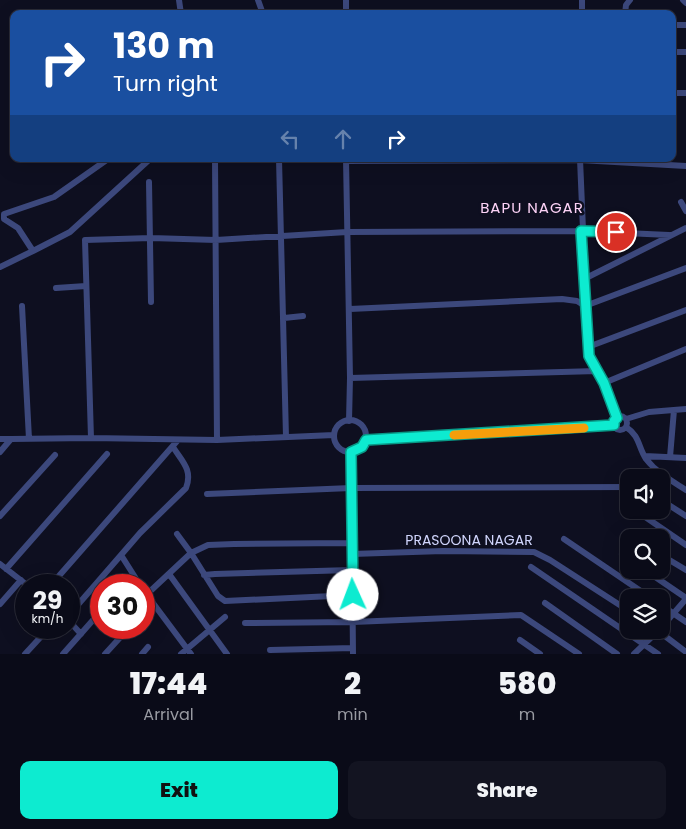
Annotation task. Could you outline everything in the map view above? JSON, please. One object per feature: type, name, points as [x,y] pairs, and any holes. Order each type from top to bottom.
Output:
[{"type":"street","points":[[683,0],[686,3]]},
{"type":"street","points":[[33,251],[18,228],[4,219],[2,213],[54,197],[104,162]]},
{"type":"street","points":[[0,267],[70,232],[147,162]]},
{"type":"street","points":[[216,162],[217,440]]},
{"type":"street","points":[[279,162],[286,437]]},
{"type":"street","points":[[346,162],[350,309],[348,420]]},
{"type":"street","points":[[580,162],[581,231],[589,356],[604,383],[617,418]]},
{"type":"street","points":[[625,162],[686,166]]},
{"type":"street","points":[[149,182],[151,302]]},
{"type":"street","points":[[681,202],[686,211]]},
{"type":"street","points":[[584,279],[686,228]]},
{"type":"street","points":[[91,438],[85,240],[151,238],[216,240],[347,232],[581,231],[669,235]]},
{"type":"street","points":[[585,306],[686,268]]},
{"type":"street","points":[[56,288],[86,286]]},
{"type":"street","points":[[350,309],[562,299],[577,301],[585,306]]},
{"type":"street","points":[[22,306],[29,439]]},
{"type":"street","points":[[588,347],[686,310]]},
{"type":"street","points":[[284,318],[303,316]]},
{"type":"street","points":[[604,383],[686,349]]},
{"type":"street","points":[[350,378],[597,371]]},
{"type":"street","points":[[366,440],[614,425],[620,430],[626,423],[649,412],[686,409]]},
{"type":"street","points":[[670,457],[674,410]]},
{"type":"street","points":[[617,418],[620,416],[637,436],[645,456],[654,469],[686,490]]},
{"type":"street","points":[[614,425],[614,421],[617,418]]},
{"type":"street","points":[[348,420],[355,421],[364,430],[366,440],[362,447],[351,452],[344,451],[335,442],[334,435],[338,425],[348,420]]},
{"type":"street","points":[[0,439],[217,440],[334,435]]},
{"type":"street","points":[[0,452],[11,439]]},
{"type":"street","points":[[61,574],[178,440]]},
{"type":"street","points":[[80,603],[140,533],[186,488],[190,478],[188,469],[173,447]]},
{"type":"street","points":[[270,650],[353,651],[351,452]]},
{"type":"street","points":[[6,569],[106,454]]},
{"type":"street","points":[[0,516],[55,455]]},
{"type":"street","points":[[645,456],[686,458]]},
{"type":"street","points":[[207,494],[351,488],[620,487]]},
{"type":"street","points":[[670,506],[686,516]]},
{"type":"street","points":[[648,519],[686,545]]},
{"type":"street","points":[[176,534],[191,553],[204,576],[221,599],[227,602],[353,595]]},
{"type":"street","points":[[564,539],[637,589]]},
{"type":"street","points":[[155,586],[191,553],[208,545],[351,543]]},
{"type":"street","name":"PRASOONA NAGAR","points":[[352,554],[443,551],[534,552],[550,560],[620,605]]},
{"type":"street","points":[[120,555],[133,574]]},
{"type":"street","points":[[670,560],[686,570]]},
{"type":"street","points":[[0,564],[15,576]]},
{"type":"street","points":[[531,567],[658,654]]},
{"type":"street","points":[[204,576],[215,574],[352,570]]},
{"type":"street","points":[[169,574],[227,654]]},
{"type":"street","points":[[658,579],[686,599],[670,617]]},
{"type":"street","points":[[0,604],[15,591]]},
{"type":"street","points":[[545,603],[618,654]]},
{"type":"street","points":[[155,607],[189,651]]},
{"type":"street","points":[[670,611],[686,622]]},
{"type":"street","points":[[245,623],[353,622],[521,615],[579,654]]},
{"type":"street","points":[[181,654],[189,651],[225,616]]},
{"type":"street","points":[[63,654],[90,624]]},
{"type":"street","points":[[25,654],[39,639]]},
{"type":"street","points":[[105,654],[118,639]]},
{"type":"street","points":[[634,654],[649,639]]},
{"type":"street","points":[[670,639],[686,652]]},
{"type":"street","points":[[520,640],[540,654]]},
{"type":"street","points":[[142,654],[148,647]]},
{"type":"slow traffic","points":[[454,435],[584,428]]},
{"type":"district","name":"BAPU NAGAR","points":[[532,207]]},
{"type":"route","points":[[353,595],[351,452],[362,447],[366,440],[614,425],[614,421],[617,418],[604,383],[589,356],[581,231],[616,232]]}]
